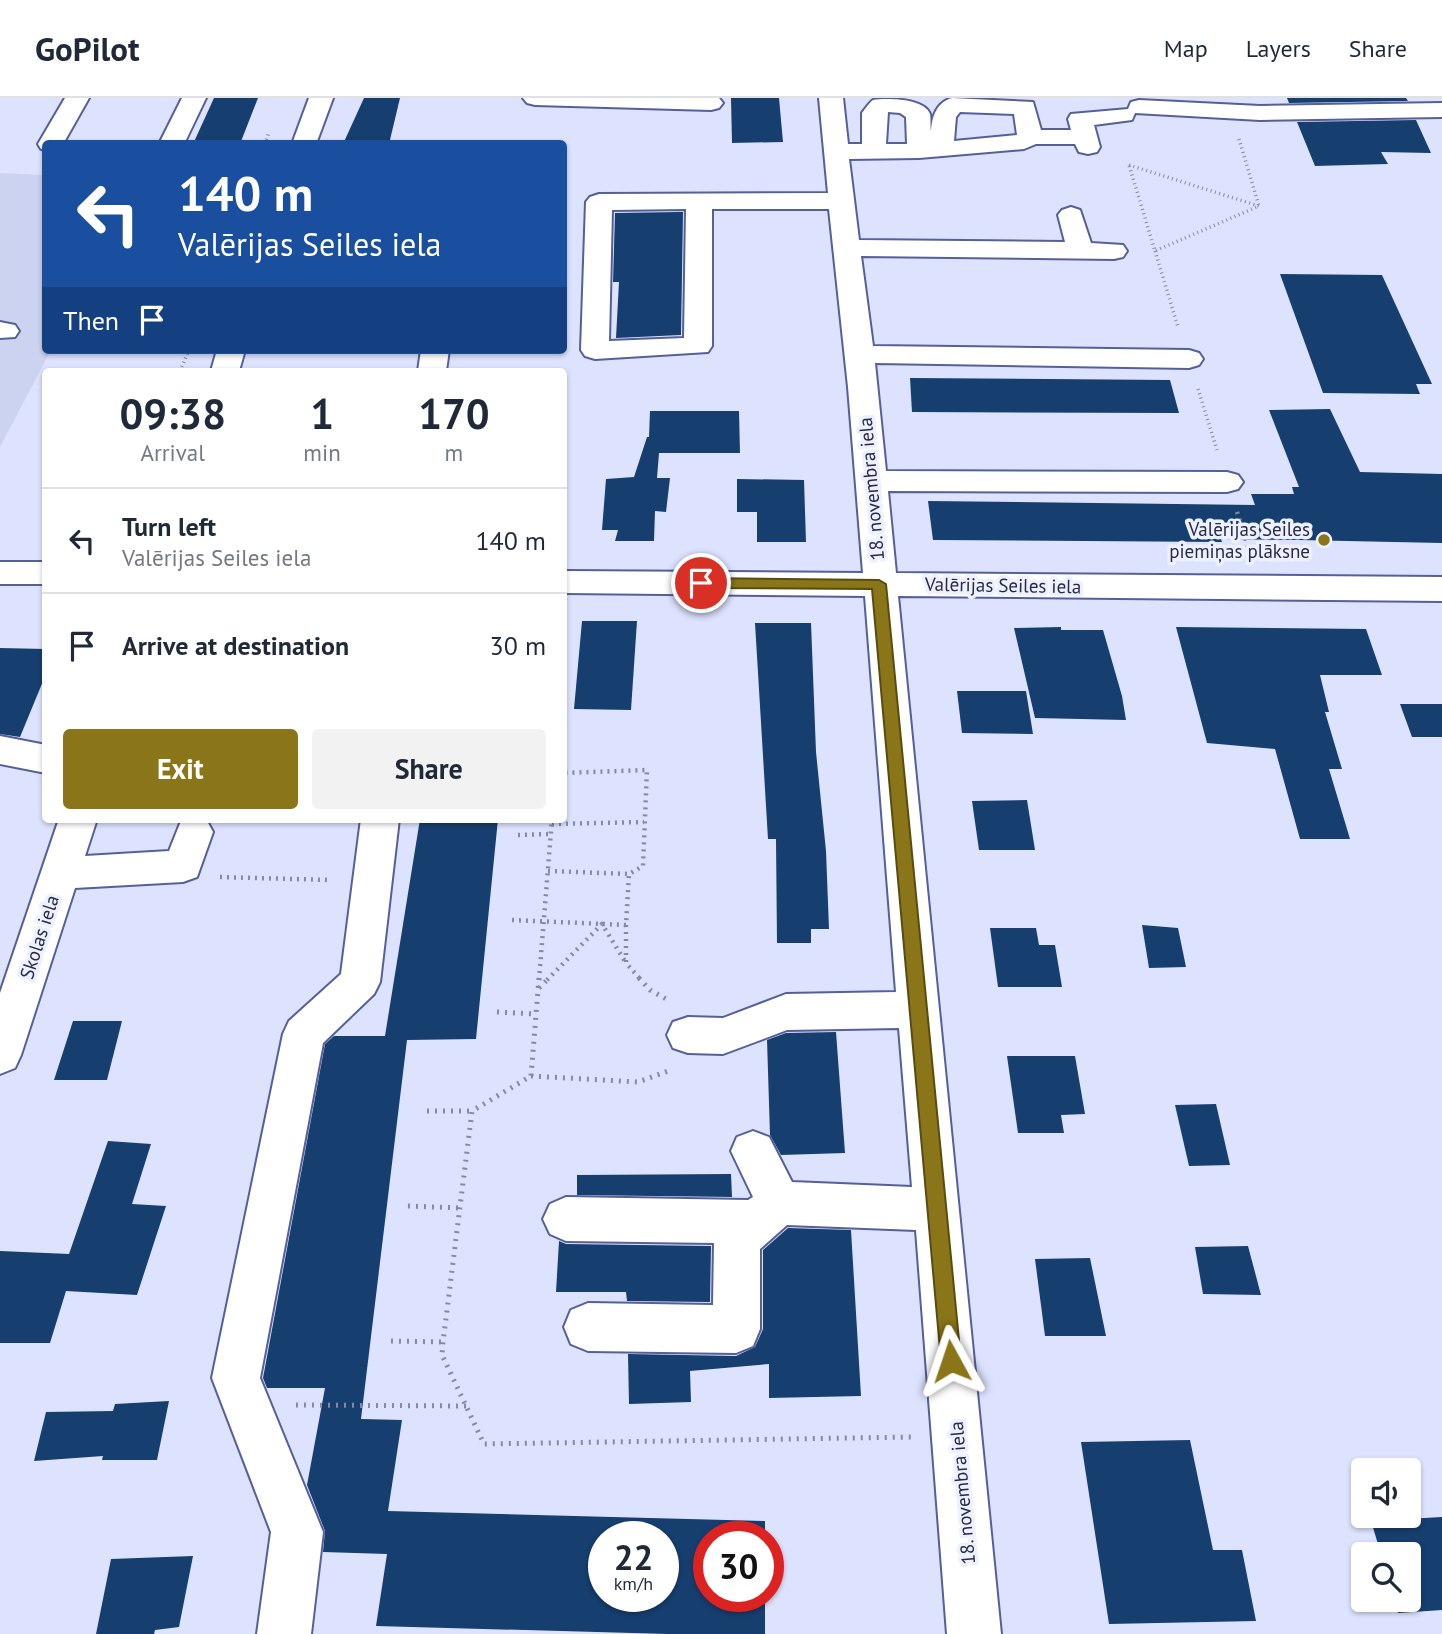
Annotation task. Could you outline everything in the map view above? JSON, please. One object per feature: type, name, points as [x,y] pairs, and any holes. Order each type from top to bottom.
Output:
[{"type":"street","points":[[52,140],[77,98]]},
{"type":"street","points":[[173,140],[194,98]]},
{"type":"street","points":[[305,140],[321,98]]},
{"type":"street","points":[[535,98],[619,107],[711,103]]},
{"type":"street","name":"18. novembra iela","points":[[831,98],[872,481],[879,584],[920,1010],[974,1634]]},
{"type":"street","points":[[874,150],[874,113],[882,105],[906,106],[918,114],[930,150]]},
{"type":"street","points":[[930,150],[944,117],[953,105],[1025,107],[1030,136]]},
{"type":"street","points":[[1030,136],[1088,146],[1080,119],[1132,111],[1442,110]]},
{"type":"street","points":[[836,152],[930,150],[1024,142],[1030,136]]},
{"type":"street","points":[[699,202],[698,346],[595,350],[599,202],[842,201]]},
{"type":"street","points":[[1071,215],[1080,251]]},
{"type":"street","points":[[847,248],[1114,251]]},
{"type":"street","points":[[858,355],[1189,359]]},
{"type":"street","points":[[872,481],[1227,482]]},
{"type":"street","points":[[0,573],[42,573]]},
{"type":"street","name":"Valērijas Seiles iela","points":[[567,582],[1442,589]]},
{"type":"street","points":[[0,750],[42,759]]},
{"type":"street","name":"Skolas iela","points":[[0,1055],[77,823]]},
{"type":"street","points":[[285,1634],[297,1532],[236,1378],[304,1034],[360,982],[380,823]]},
{"type":"street","points":[[60,873],[183,866],[194,832]]},
{"type":"street","points":[[680,1037],[723,1036],[786,1012],[920,1010]]},
{"type":"street","points":[[753,1151],[767,1212]]},
{"type":"street","points":[[566,1219],[767,1212],[938,1210]]},
{"type":"street","points":[[588,1327],[736,1329],[737,1239],[767,1212]]},
{"type":"path","points":[[1231,112],[1259,206]]},
{"type":"path","points":[[1259,206],[1129,165],[1261,588]]},
{"type":"path","points":[[1155,251],[1259,206]]},
{"type":"path","points":[[548,871],[629,874],[643,866],[647,770],[567,773]]},
{"type":"path","points":[[552,824],[645,822]]},
{"type":"path","points":[[517,835],[550,834]]},
{"type":"path","points":[[626,963],[629,874]]},
{"type":"path","points":[[212,877],[373,881]]},
{"type":"path","points":[[512,920],[626,925]]},
{"type":"path","points":[[531,1076],[638,1082],[680,1037],[650,990],[626,963],[602,924]]},
{"type":"path","points":[[538,988],[602,924]]},
{"type":"path","points":[[497,1012],[536,1014]]},
{"type":"path","points":[[427,1111],[472,1111]]},
{"type":"path","points":[[408,1206],[460,1208]]},
{"type":"path","points":[[391,1341],[443,1342]]},
{"type":"path","points":[[248,1405],[466,1406]]},
{"type":"shaded area","points":[[0,173],[42,175],[42,354],[49,354],[0,447]]},
{"type":"building","points":[[214,98],[258,98],[242,140],[195,140]]},
{"type":"building","points":[[364,98],[400,98],[390,140],[345,140]]},
{"type":"building","points":[[731,98],[779,98],[783,142],[732,143]]},
{"type":"building","points":[[1287,98],[1406,98],[1408,101],[1289,103]]},
{"type":"building","points":[[1416,120],[1431,153],[1381,152],[1388,164],[1315,166],[1297,122]]},
{"type":"building","points":[[683,212],[681,335],[616,338],[619,282],[613,282],[615,213]]},
{"type":"building","points":[[1280,274],[1382,275],[1432,384],[1416,384],[1420,394],[1323,393]]},
{"type":"building","points":[[910,378],[1170,380],[1179,413],[912,412]]},
{"type":"building","points":[[1330,409],[1360,472],[1442,474],[1442,543],[1221,539],[1222,542],[933,540],[928,501],[1255,505],[1251,494],[1294,494],[1292,487],[1299,487],[1269,410]]},
{"type":"building","points":[[650,411],[739,411],[740,453],[659,453],[657,478],[670,478],[666,512],[655,511],[654,541],[615,541],[618,530],[602,530],[606,479],[634,477],[649,437]]},
{"type":"building","points":[[737,479],[804,480],[806,542],[757,542],[757,512],[737,512]]},
{"type":"building","points":[[582,621],[637,621],[631,710],[574,709]]},
{"type":"building","points":[[755,623],[811,623],[816,752],[826,851],[829,929],[811,929],[811,943],[777,943],[776,839],[768,839]]},
{"type":"building","points":[[1061,627],[1061,630],[1103,630],[1126,720],[1035,718],[1014,628]]},
{"type":"building","points":[[1176,627],[1366,629],[1382,675],[1320,675],[1329,712],[1325,712],[1342,769],[1329,769],[1350,839],[1300,839],[1275,749],[1207,743]]},
{"type":"building","points":[[0,648],[42,649],[42,684],[20,737],[0,734]]},
{"type":"building","points":[[957,691],[1026,691],[1033,734],[962,733]]},
{"type":"building","points":[[1400,704],[1442,704],[1442,737],[1412,737]]},
{"type":"building","points":[[1027,800],[1035,850],[979,850],[972,801]]},
{"type":"building","points":[[419,823],[498,823],[476,1039],[407,1040],[361,1419],[402,1420],[388,1511],[765,1521],[693,1521],[693,1612],[765,1612],[765,1634],[376,1626],[387,1554],[323,1552],[325,1531],[307,1485],[325,1388],[267,1388],[263,1378],[325,1044],[334,1036],[385,1036]]},
{"type":"building","points":[[1142,925],[1178,928],[1186,967],[1149,968]]},
{"type":"building","points":[[990,928],[1036,928],[1039,945],[1055,945],[1062,987],[998,987]]},
{"type":"building","points":[[73,1021],[122,1021],[107,1080],[54,1080]]},
{"type":"building","points":[[836,1032],[845,1153],[781,1155],[770,1135],[767,1040],[786,1033]]},
{"type":"building","points":[[1007,1056],[1075,1056],[1085,1114],[1061,1115],[1064,1133],[1018,1133]]},
{"type":"building","points":[[1216,1104],[1230,1165],[1189,1166],[1175,1105]]},
{"type":"building","points":[[108,1141],[151,1144],[132,1204],[166,1206],[137,1295],[66,1291],[50,1343],[0,1343],[0,1251],[69,1254]]},
{"type":"building","points":[[731,1174],[732,1197],[577,1195],[577,1175]]},
{"type":"building","points":[[788,1228],[851,1230],[861,1396],[769,1398],[769,1364],[690,1371],[691,1402],[629,1404],[628,1354],[736,1356],[755,1347],[763,1329],[763,1250]]},
{"type":"building","points":[[559,1241],[566,1244],[711,1246],[710,1302],[627,1301],[626,1292],[556,1292]]},
{"type":"building","points":[[1248,1246],[1261,1295],[1203,1294],[1195,1247]]},
{"type":"building","points":[[1090,1258],[1106,1336],[1045,1336],[1035,1259]]},
{"type":"building","points":[[169,1401],[157,1460],[102,1460],[103,1456],[34,1461],[46,1412],[113,1411],[115,1404]]},
{"type":"building","points":[[1190,1440],[1213,1550],[1242,1550],[1256,1621],[1109,1624],[1081,1442]]},
{"type":"building","points":[[1442,1517],[1442,1610],[1421,1611],[1421,1542],[1377,1542],[1373,1528],[1421,1528],[1421,1518]]},
{"type":"building","points":[[193,1556],[179,1627],[155,1630],[154,1634],[96,1634],[111,1559]]},
{"type":"place","name":"Valērijas Seiles piemiņas plāksne","points":[[1324,540]]},
{"type":"route","points":[[701,583],[879,584],[951,1361]]}]
